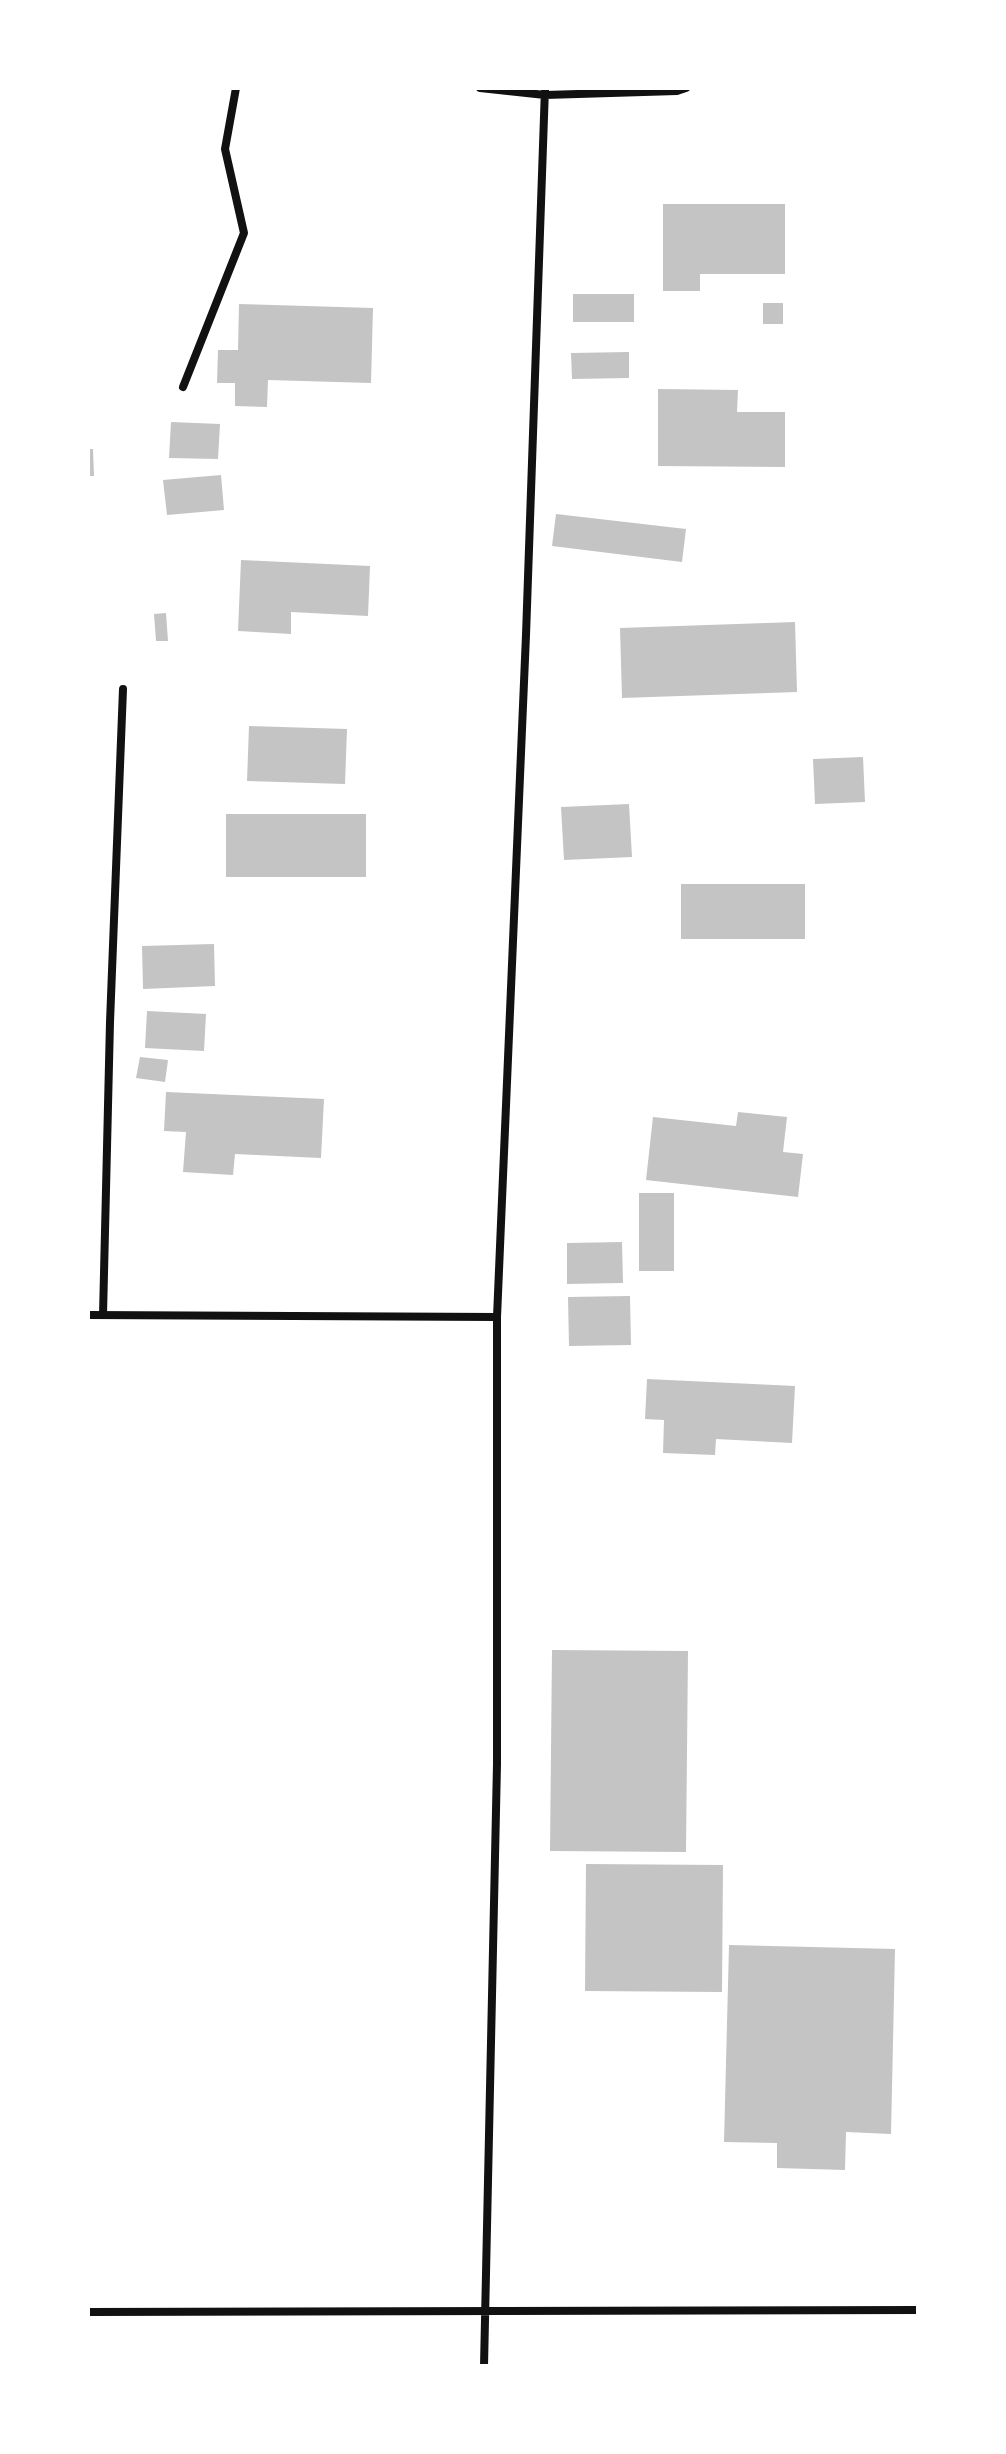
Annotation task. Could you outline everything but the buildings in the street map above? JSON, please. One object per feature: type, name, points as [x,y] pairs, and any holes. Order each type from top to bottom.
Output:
[{"type":"street","points":[[183,387],[244,233],[225,149],[236,88]]},
{"type":"street","points":[[480,88],[545,92],[677,91],[686,88]]},
{"type":"street","points":[[484,2366],[497,1764],[497,1317],[545,92]]},
{"type":"street","points":[[103,1315],[123,689]]},
{"type":"street","points":[[88,1315],[497,1317]]},
{"type":"street","points":[[88,2312],[918,2310]]}]
